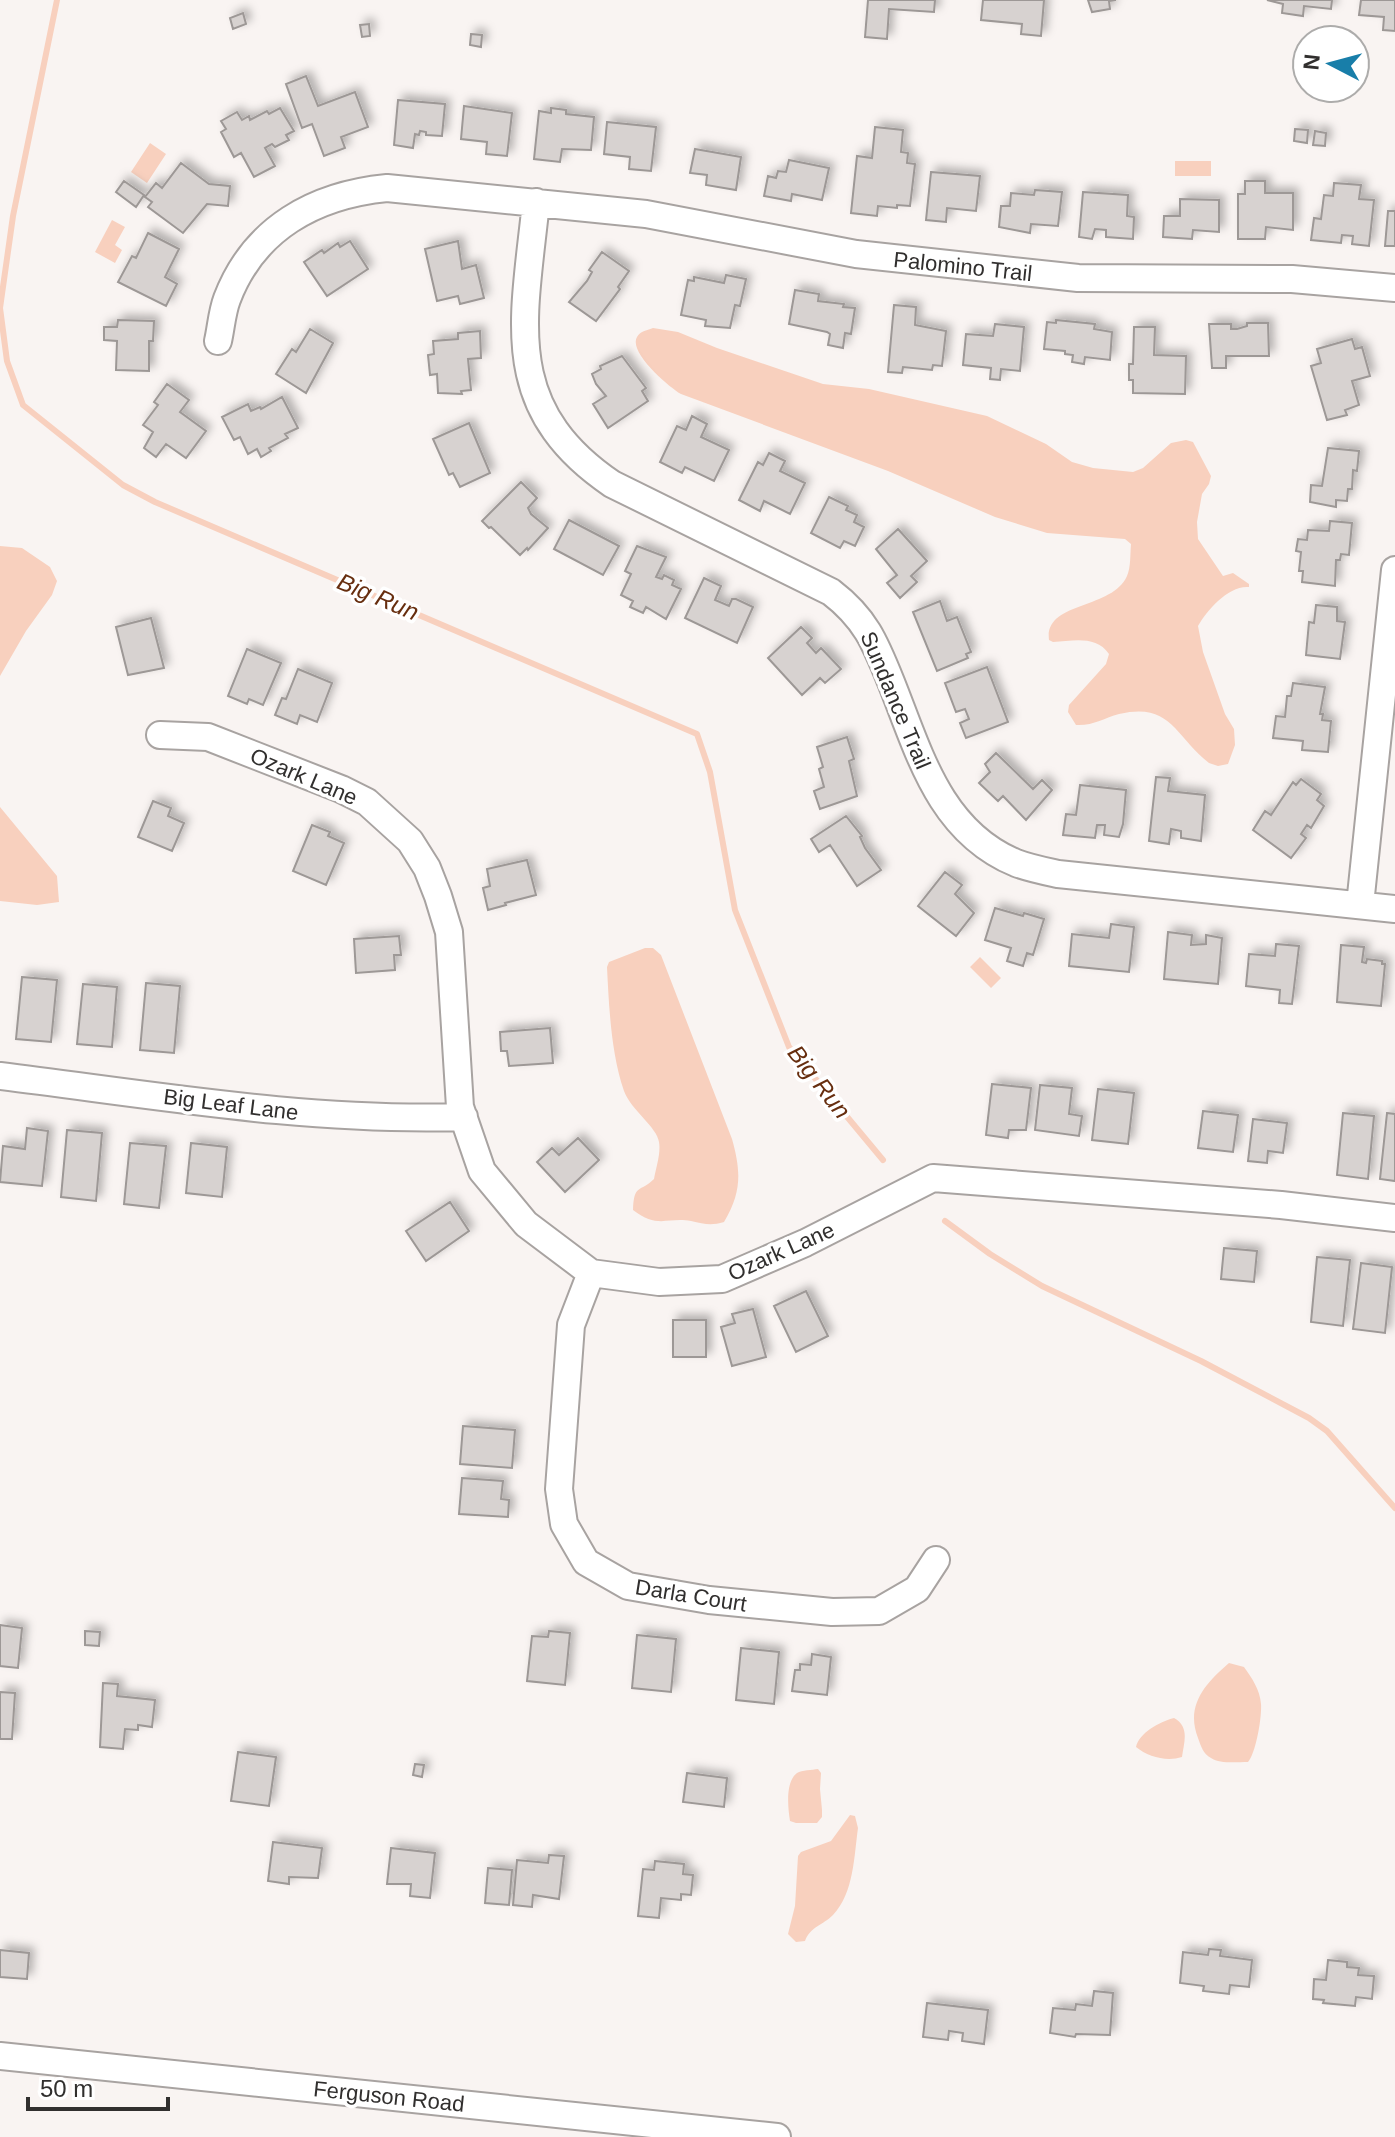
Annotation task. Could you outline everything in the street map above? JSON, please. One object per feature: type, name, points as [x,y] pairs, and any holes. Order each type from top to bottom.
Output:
[{"type":"street","name":"Palomino Trail","points":[[218,341],[227,299],[247,261],[283,224],[320,202],[353,191],[387,188],[646,214],[856,254],[1078,278],[1292,279],[1395,288]]},
{"type":"street","name":"Sundance Trail","points":[[536,202],[524,318],[524,352],[532,386],[550,426],[583,465],[612,484],[831,592],[853,609],[873,637],[933,788],[959,823],[978,840],[1015,862],[1058,874],[1395,909]]},
{"type":"street","points":[[1360,905],[1395,570]]},
{"type":"street","name":"Ozark Lane","points":[[160,735],[208,737],[341,789],[367,802],[410,841],[427,868],[449,932],[460,1107],[482,1171],[526,1224],[591,1273],[659,1282],[722,1279],[805,1243],[933,1178],[1281,1205],[1395,1218]]},
{"type":"street","name":"Big Leaf Lane","points":[[0,1076],[319,1115],[399,1119],[464,1117]]},
{"type":"street","name":"Darla Court","points":[[591,1273],[571,1325],[559,1489],[564,1524],[586,1562],[628,1586],[709,1600],[832,1612],[879,1611],[917,1589],[936,1560]]},
{"type":"street","name":"Ferguson Road","points":[[0,2056],[777,2137]]},
{"type":"shaded area","points":[[150,143],[166,154],[147,183],[131,172]]},
{"type":"shaded area","points":[[1175,161],[1211,161],[1211,176],[1175,176]]},
{"type":"shaded area","points":[[112,220],[125,227],[115,245],[122,250],[115,263],[95,252]]},
{"type":"shaded area","points":[[653,328],[678,332],[823,384],[869,389],[987,416],[1046,444],[1072,462],[1093,468],[1133,472],[1143,468],[1171,443],[1193,442],[1211,476],[1202,494],[1197,522],[1198,539],[1223,576],[1233,573],[1249,584],[1249,587],[1226,594],[1198,626],[1203,652],[1225,714],[1234,729],[1235,745],[1228,764],[1218,766],[1209,763],[1170,724],[1150,713],[1119,714],[1076,725],[1068,712],[1069,705],[1106,664],[1109,654],[1091,642],[1053,642],[1049,640],[1050,627],[1057,618],[1119,587],[1130,565],[1131,544],[1125,539],[1047,533],[995,517],[888,471],[681,394],[659,377],[638,351],[637,337]]},
{"type":"shaded area","points":[[0,546],[22,548],[50,567],[57,581],[52,595],[26,631],[0,676]]},
{"type":"shaded area","points":[[0,807],[57,876],[59,902],[37,905],[0,901]]},
{"type":"shaded area","points":[[645,948],[653,948],[661,955],[732,1139],[738,1181],[734,1201],[724,1222],[656,1221],[633,1210],[636,1192],[654,1179],[659,1142],[654,1130],[624,1091],[611,1030],[607,967],[609,962]]},
{"type":"shaded area","points":[[980,957],[1001,978],[991,988],[970,967]]},
{"type":"shaded area","points":[[1229,1663],[1244,1667],[1260,1699],[1258,1734],[1248,1762],[1223,1762],[1208,1756],[1201,1747],[1195,1726],[1194,1715],[1200,1696]]},
{"type":"shaded area","points":[[1174,1718],[1184,1730],[1182,1757],[1158,1758],[1136,1747],[1150,1729]]},
{"type":"shaded area","points":[[818,1769],[821,1773],[822,1817],[817,1823],[790,1821],[788,1796],[793,1777],[799,1772]]},
{"type":"shaded area","points":[[850,1815],[855,1816],[858,1828],[852,1874],[845,1896],[833,1915],[813,1929],[805,1941],[796,1942],[788,1934],[795,1906],[798,1856],[801,1852],[831,1841]]},
{"type":"building","points":[[868,0],[935,0],[934,12],[889,9],[887,39],[865,37]]},
{"type":"building","points":[[983,0],[1044,0],[1041,36],[1021,34],[1022,24],[981,20]]},
{"type":"building","points":[[1088,0],[1116,0],[1109,1],[1110,9],[1092,12]]},
{"type":"building","points":[[1267,0],[1332,0],[1331,9],[1304,6],[1303,16],[1282,13],[1283,4]]},
{"type":"building","points":[[1361,0],[1395,0],[1395,31],[1383,30],[1384,17],[1359,15]]},
{"type":"building","points":[[243,13],[246,24],[233,29],[230,18]]},
{"type":"building","points":[[369,24],[370,36],[362,37],[360,25]]},
{"type":"building","points":[[471,34],[482,35],[481,47],[470,45]]},
{"type":"building","points":[[306,76],[318,106],[355,92],[368,127],[341,137],[345,148],[324,156],[312,124],[302,128],[286,84]]},
{"type":"building","points":[[398,100],[445,104],[442,136],[426,135],[426,132],[420,131],[419,135],[415,134],[413,148],[394,145]]},
{"type":"building","points":[[464,106],[512,113],[507,156],[486,154],[487,142],[461,139]]},
{"type":"building","points":[[280,108],[294,131],[286,135],[289,140],[265,148],[275,166],[254,177],[241,153],[234,157],[221,132],[226,129],[221,121],[237,112],[242,120],[249,116],[250,120]]},
{"type":"building","points":[[551,108],[566,110],[566,114],[594,117],[591,150],[562,149],[560,162],[534,159],[539,111],[551,113]]},
{"type":"building","points":[[607,122],[656,127],[651,171],[629,169],[630,157],[604,154]]},
{"type":"building","points":[[875,127],[903,130],[901,152],[908,153],[907,163],[915,164],[910,206],[878,206],[877,216],[851,213],[857,156],[872,158]]},
{"type":"building","points":[[1295,129],[1308,130],[1307,143],[1294,141]]},
{"type":"building","points":[[1315,131],[1326,133],[1325,146],[1313,145]]},
{"type":"building","points":[[695,149],[741,157],[736,190],[706,185],[707,175],[690,173]]},
{"type":"building","points":[[789,160],[829,168],[822,200],[792,194],[791,201],[764,196],[768,176],[776,178],[778,171],[786,172]]},
{"type":"building","points":[[181,163],[209,184],[230,186],[228,206],[207,204],[183,233],[148,207],[152,202],[145,197],[156,183],[162,188]]},
{"type":"building","points":[[931,172],[980,176],[976,211],[947,208],[946,222],[926,220]]},
{"type":"building","points":[[124,181],[144,195],[136,207],[116,192]]},
{"type":"building","points":[[1245,181],[1265,181],[1265,193],[1293,193],[1293,230],[1266,227],[1265,239],[1238,239],[1238,194],[1245,194]]},
{"type":"building","points":[[1334,183],[1361,185],[1359,199],[1374,200],[1369,246],[1352,244],[1353,236],[1342,235],[1341,243],[1311,240],[1314,218],[1321,219],[1324,195],[1333,196]]},
{"type":"building","points":[[1035,190],[1062,192],[1058,226],[1031,224],[1030,233],[999,227],[1001,206],[1010,206],[1011,193],[1034,195]]},
{"type":"building","points":[[1083,192],[1128,195],[1127,216],[1134,217],[1133,239],[1106,237],[1106,230],[1095,229],[1092,239],[1079,237]]},
{"type":"building","points":[[1180,199],[1219,200],[1219,232],[1193,230],[1192,239],[1163,237],[1164,216],[1180,216]]},
{"type":"building","points":[[1388,211],[1395,211],[1395,246],[1385,246]]},
{"type":"building","points":[[148,233],[179,249],[165,277],[177,284],[166,306],[118,282],[132,256],[136,258]]},
{"type":"building","points":[[350,241],[368,269],[327,296],[304,262],[322,250],[324,253],[338,243],[340,247]]},
{"type":"building","points":[[458,241],[462,269],[476,265],[484,298],[460,304],[458,296],[437,301],[425,249]]},
{"type":"building","points":[[602,252],[629,271],[618,287],[620,289],[596,321],[569,302],[587,281],[592,272],[589,270]]},
{"type":"building","points":[[726,275],[746,279],[740,306],[735,305],[730,328],[705,326],[706,320],[681,315],[688,280],[694,281],[694,277],[724,283]]},
{"type":"building","points":[[795,290],[819,294],[818,301],[855,308],[851,334],[845,333],[843,348],[828,345],[830,334],[827,332],[789,324]]},
{"type":"building","points":[[894,305],[916,307],[915,325],[946,331],[942,366],[933,365],[932,370],[903,367],[902,373],[888,372]]},
{"type":"building","points":[[118,320],[154,321],[153,341],[149,341],[149,371],[116,370],[117,341],[104,340],[104,327],[117,327]]},
{"type":"building","points":[[1056,320],[1095,324],[1094,329],[1112,332],[1110,360],[1085,357],[1084,364],[1072,362],[1073,355],[1065,354],[1065,351],[1044,349],[1047,322],[1056,323]]},
{"type":"building","points":[[1247,323],[1268,323],[1269,356],[1226,356],[1226,368],[1212,368],[1209,324],[1231,324],[1231,329],[1237,329],[1247,326]]},
{"type":"building","points":[[995,324],[1024,327],[1020,371],[1001,369],[1000,380],[990,379],[991,368],[963,365],[966,334],[993,336]]},
{"type":"building","points":[[1134,327],[1155,327],[1154,355],[1186,356],[1185,394],[1133,393],[1129,364],[1133,364]]},
{"type":"building","points":[[310,329],[333,343],[306,393],[276,374],[292,349],[296,352]]},
{"type":"building","points":[[480,331],[481,358],[468,359],[471,390],[461,391],[462,394],[438,393],[437,374],[430,375],[428,355],[434,354],[433,341],[458,339],[458,333]]},
{"type":"building","points":[[1352,339],[1355,349],[1362,347],[1370,376],[1352,381],[1359,405],[1345,410],[1347,415],[1327,420],[1311,366],[1321,363],[1317,349]]},
{"type":"building","points":[[622,356],[646,388],[642,391],[648,401],[608,428],[593,404],[606,396],[592,374],[601,369],[600,366]]},
{"type":"building","points":[[167,384],[189,400],[180,412],[206,431],[186,458],[166,444],[156,457],[144,448],[153,432],[143,425],[158,405],[154,402]]},
{"type":"building","points":[[282,397],[298,428],[285,434],[288,438],[269,448],[271,451],[261,457],[257,449],[248,454],[240,437],[234,440],[222,417],[248,404],[251,411],[261,409]]},
{"type":"building","points":[[692,416],[707,424],[701,437],[729,450],[714,481],[685,467],[682,473],[660,462],[677,426],[686,430]]},
{"type":"building","points":[[469,423],[490,473],[460,487],[453,473],[449,475],[433,439]]},
{"type":"building","points":[[1328,448],[1359,451],[1357,471],[1353,470],[1352,489],[1348,489],[1347,501],[1336,500],[1336,507],[1310,502],[1311,485],[1322,486]]},
{"type":"building","points":[[769,453],[785,461],[780,471],[805,483],[790,514],[764,501],[760,511],[739,500],[758,462],[763,465]]},
{"type":"building","points":[[521,482],[537,498],[528,508],[531,514],[548,528],[520,555],[482,521]]},
{"type":"building","points":[[829,497],[848,506],[846,510],[857,515],[854,522],[864,527],[855,546],[844,541],[840,548],[811,533]]},
{"type":"building","points":[[569,520],[619,546],[603,575],[554,549]]},
{"type":"building","points":[[1330,521],[1352,523],[1349,555],[1341,554],[1340,560],[1336,560],[1335,586],[1302,582],[1303,571],[1299,571],[1301,552],[1296,551],[1298,539],[1307,540],[1308,530],[1329,531]]},
{"type":"building","points":[[898,529],[927,561],[911,576],[917,582],[900,598],[887,583],[897,575],[876,549]]},
{"type":"building","points":[[637,546],[666,557],[656,577],[662,579],[664,575],[674,580],[672,585],[681,589],[666,619],[646,607],[643,613],[630,607],[633,601],[621,595],[631,574],[625,571]]},
{"type":"building","points":[[704,578],[721,586],[715,600],[729,606],[732,599],[736,599],[753,607],[737,643],[685,618]]},
{"type":"building","points":[[940,601],[947,621],[957,617],[971,652],[966,654],[968,658],[937,671],[913,612]]},
{"type":"building","points":[[1316,605],[1337,607],[1337,621],[1345,622],[1340,659],[1306,655],[1309,622],[1314,623]]},
{"type":"building","points":[[151,618],[164,668],[128,675],[116,627]]},
{"type":"building","points":[[801,627],[812,638],[807,643],[816,653],[821,648],[841,669],[825,683],[820,678],[802,695],[768,658]]},
{"type":"building","points":[[247,649],[281,663],[263,705],[249,699],[247,704],[228,696]]},
{"type":"building","points":[[987,667],[1008,722],[966,738],[960,723],[969,719],[965,709],[956,712],[945,683]]},
{"type":"building","points":[[298,669],[332,683],[317,722],[300,715],[297,724],[275,715],[282,698],[286,699]]},
{"type":"building","points":[[1293,683],[1325,687],[1320,714],[1323,714],[1322,720],[1331,721],[1328,752],[1302,750],[1303,741],[1273,738],[1276,716],[1285,717],[1287,696],[1291,696]]},
{"type":"building","points":[[847,737],[854,759],[849,761],[857,796],[820,809],[814,791],[824,787],[819,769],[823,767],[817,747]]},
{"type":"building","points":[[996,753],[1033,789],[1042,780],[1052,790],[1026,820],[1003,796],[998,801],[979,783],[990,772],[985,764]]},
{"type":"building","points":[[1156,777],[1170,778],[1168,791],[1205,795],[1201,841],[1181,838],[1181,831],[1171,829],[1169,844],[1149,841]]},
{"type":"building","points":[[1301,779],[1321,794],[1317,800],[1324,806],[1311,828],[1307,825],[1301,834],[1306,838],[1291,858],[1253,830],[1265,811],[1271,815],[1293,782],[1296,785]]},
{"type":"building","points":[[1080,785],[1126,790],[1119,837],[1104,835],[1105,825],[1097,825],[1095,838],[1063,835],[1066,814],[1076,815]]},
{"type":"building","points":[[153,801],[171,808],[168,816],[184,823],[172,851],[138,837]]},
{"type":"building","points":[[846,816],[862,836],[865,848],[881,870],[857,886],[830,845],[819,852],[811,839]]},
{"type":"building","points":[[312,825],[330,832],[328,836],[344,843],[326,885],[293,871]]},
{"type":"building","points":[[527,860],[536,895],[488,910],[483,888],[490,886],[487,869]]},
{"type":"building","points":[[945,872],[962,885],[955,894],[974,913],[956,936],[918,906]]},
{"type":"building","points":[[995,908],[1044,919],[1033,955],[1027,953],[1023,966],[1007,961],[1011,948],[985,940]]},
{"type":"building","points":[[1111,924],[1134,927],[1129,972],[1069,966],[1072,934],[1109,938]]},
{"type":"building","points":[[1168,932],[1192,935],[1191,945],[1206,944],[1206,935],[1222,938],[1218,984],[1164,979]]},
{"type":"building","points":[[399,936],[401,955],[394,955],[395,970],[356,973],[354,939]]},
{"type":"building","points":[[1276,944],[1299,946],[1292,1004],[1279,1003],[1280,990],[1246,986],[1249,954],[1275,956]]},
{"type":"building","points":[[1341,945],[1364,947],[1362,962],[1366,963],[1367,959],[1385,964],[1381,1006],[1337,1002]]},
{"type":"building","points":[[22,977],[57,980],[51,1042],[16,1039]]},
{"type":"building","points":[[146,983],[180,986],[174,1053],[140,1050]]},
{"type":"building","points":[[83,984],[117,987],[112,1047],[77,1044]]},
{"type":"building","points":[[550,1028],[553,1063],[509,1066],[507,1051],[501,1051],[500,1032]]},
{"type":"building","points":[[992,1084],[1031,1088],[1026,1130],[1009,1130],[1008,1138],[986,1135]]},
{"type":"building","points":[[1040,1085],[1072,1088],[1069,1114],[1082,1116],[1079,1136],[1035,1130]]},
{"type":"building","points":[[1098,1089],[1134,1093],[1128,1144],[1092,1140]]},
{"type":"building","points":[[1203,1111],[1238,1115],[1233,1152],[1198,1148]]},
{"type":"building","points":[[1343,1113],[1374,1116],[1368,1179],[1337,1175]]},
{"type":"building","points":[[1387,1113],[1395,1114],[1395,1181],[1380,1179]]},
{"type":"building","points":[[1253,1119],[1287,1123],[1283,1153],[1268,1151],[1267,1163],[1248,1161]]},
{"type":"building","points":[[27,1128],[48,1131],[42,1186],[0,1182],[3,1146],[25,1149]]},
{"type":"building","points":[[67,1130],[102,1133],[96,1201],[61,1197]]},
{"type":"building","points":[[578,1138],[599,1160],[565,1192],[537,1162],[552,1148],[559,1155]]},
{"type":"building","points":[[130,1143],[166,1146],[159,1208],[124,1204]]},
{"type":"building","points":[[191,1143],[227,1147],[222,1197],[186,1193]]},
{"type":"building","points":[[450,1202],[469,1231],[426,1261],[406,1231]]},
{"type":"building","points":[[1224,1248],[1257,1251],[1254,1282],[1221,1279]]},
{"type":"building","points":[[1317,1257],[1350,1260],[1343,1326],[1311,1322]]},
{"type":"building","points":[[1361,1263],[1392,1267],[1385,1333],[1353,1329]]},
{"type":"building","points":[[806,1291],[828,1336],[796,1352],[774,1306]]},
{"type":"building","points":[[753,1309],[766,1357],[732,1366],[721,1327],[735,1323],[732,1314]]},
{"type":"building","points":[[673,1320],[706,1320],[706,1357],[673,1357]]},
{"type":"building","points":[[463,1426],[515,1430],[512,1468],[460,1464]]},
{"type":"building","points":[[462,1478],[503,1481],[501,1499],[509,1500],[508,1517],[459,1514]]},
{"type":"building","points":[[0,1625],[22,1628],[18,1668],[0,1666]]},
{"type":"building","points":[[85,1631],[100,1632],[99,1646],[85,1645]]},
{"type":"building","points":[[549,1631],[570,1633],[565,1685],[527,1681],[532,1636],[548,1637]]},
{"type":"building","points":[[637,1635],[676,1639],[671,1692],[632,1688]]},
{"type":"building","points":[[741,1648],[779,1652],[774,1704],[736,1700]]},
{"type":"building","points":[[812,1654],[831,1657],[827,1695],[792,1691],[795,1670],[800,1670],[800,1664],[811,1665]]},
{"type":"building","points":[[103,1683],[118,1684],[117,1696],[155,1700],[152,1727],[138,1725],[138,1730],[125,1729],[123,1749],[100,1747]]},
{"type":"building","points":[[0,1692],[15,1693],[12,1739],[0,1739]]},
{"type":"building","points":[[238,1752],[276,1757],[269,1806],[231,1801]]},
{"type":"building","points":[[415,1764],[424,1765],[422,1777],[413,1775]]},
{"type":"building","points":[[687,1773],[727,1778],[724,1807],[683,1802]]},
{"type":"building","points":[[273,1842],[322,1848],[318,1878],[289,1877],[289,1884],[268,1881]]},
{"type":"building","points":[[391,1848],[435,1853],[430,1898],[410,1896],[411,1884],[387,1884]]},
{"type":"building","points":[[549,1855],[564,1856],[559,1899],[533,1895],[532,1907],[513,1905],[517,1860],[548,1863]]},
{"type":"building","points":[[655,1861],[684,1864],[683,1874],[693,1875],[691,1895],[681,1894],[681,1900],[661,1898],[659,1918],[638,1916],[643,1869],[654,1870]]},
{"type":"building","points":[[488,1868],[512,1870],[509,1905],[485,1903]]},
{"type":"building","points":[[1209,1949],[1221,1950],[1220,1956],[1252,1960],[1249,1987],[1230,1985],[1229,1994],[1203,1991],[1204,1986],[1180,1983],[1183,1952],[1208,1955]]},
{"type":"building","points":[[0,1950],[29,1953],[27,1979],[0,1977]]},
{"type":"building","points":[[1328,1960],[1347,1962],[1347,1967],[1359,1968],[1358,1975],[1374,1976],[1372,1999],[1356,1997],[1355,2006],[1313,1999],[1314,1979],[1326,1980]]},
{"type":"building","points":[[1094,1991],[1113,1993],[1110,2035],[1076,2034],[1075,2037],[1050,2033],[1053,2008],[1075,2010],[1076,2004],[1092,2006]]},
{"type":"building","points":[[927,2003],[988,2010],[984,2044],[962,2041],[963,2033],[949,2031],[948,2040],[923,2037]]},
{"type":"waterway","name":"Big Run","points":[[57,0],[13,216],[0,308],[7,361],[23,405],[123,485],[155,502],[697,734],[710,772],[735,910],[789,1047],[883,1160]]},
{"type":"waterway","name":"Big Run","points":[[945,1221],[1042,1286],[1201,1361],[1309,1418],[1327,1431],[1395,1508]]}]
